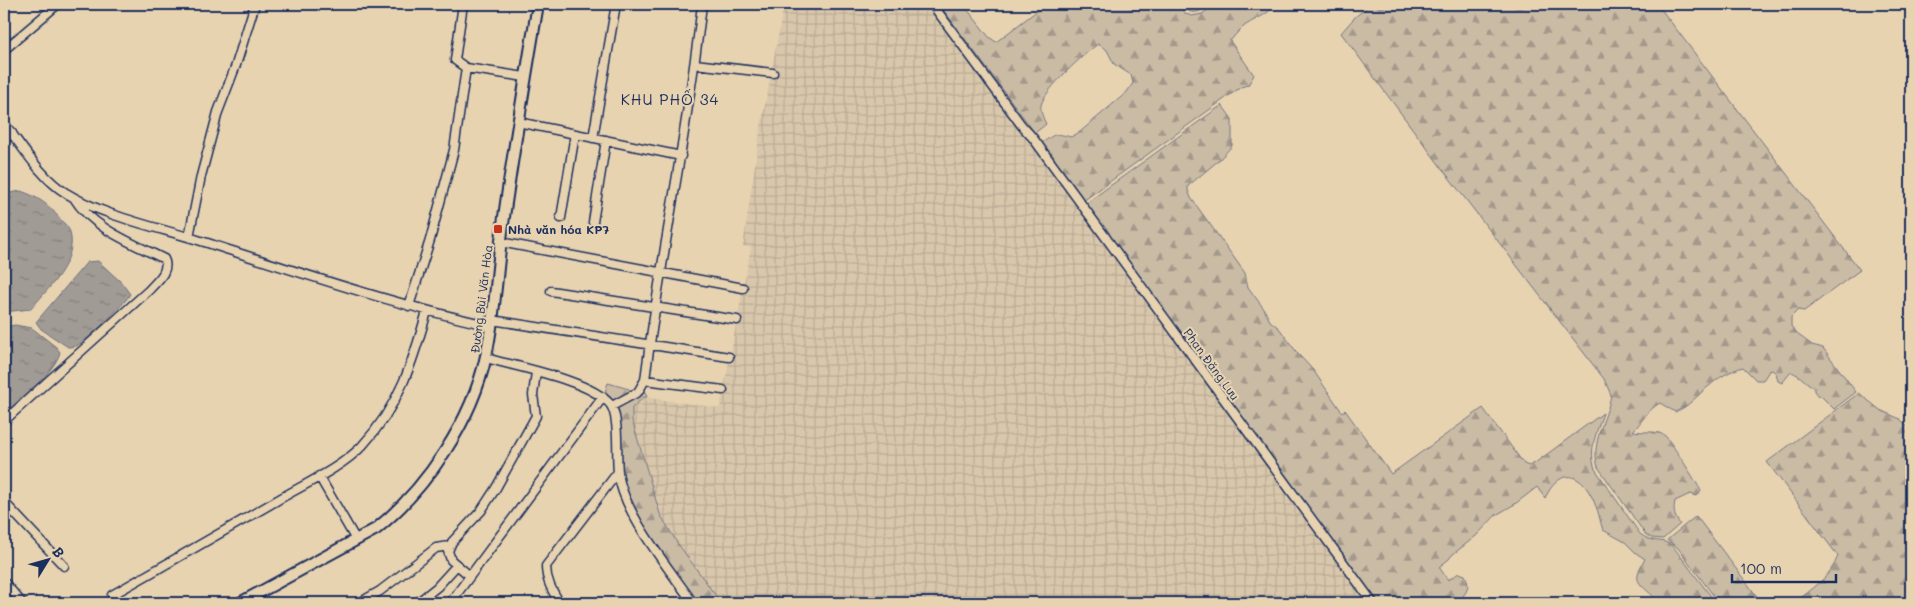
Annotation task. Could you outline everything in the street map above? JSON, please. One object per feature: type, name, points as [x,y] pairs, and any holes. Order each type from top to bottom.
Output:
[{"type":"main road","name":"Đường Bùi Văn Hòa","points":[[240,603],[376,529],[394,514],[423,482],[466,414],[480,380],[486,358],[492,323],[500,242],[538,4]]},
{"type":"street","points":[[4,50],[58,4]]},
{"type":"street","points":[[189,237],[201,176],[218,112],[236,65],[255,4]]},
{"type":"street","points":[[463,4],[455,60],[466,68],[525,77]]},
{"type":"street","points":[[593,138],[616,4]]},
{"type":"street","points":[[612,406],[638,392],[645,380],[695,64],[702,4]]},
{"type":"street","points":[[932,4],[1022,126],[1033,138]]},
{"type":"street","points":[[936,4],[1029,128],[1033,138]]},
{"type":"street","points":[[695,64],[773,73]]},
{"type":"street","points":[[409,306],[430,240],[454,150],[466,68]]},
{"type":"street","points":[[518,122],[681,156]]},
{"type":"street","points":[[4,123],[46,175],[64,192],[95,207],[427,311],[492,323],[729,358]]},
{"type":"street","points":[[4,139],[12,133]]},
{"type":"street","points":[[561,218],[575,134]]},
{"type":"street","name":"Phan Đăng Lưu","points":[[1033,138],[1373,603]]},
{"type":"street","points":[[593,222],[606,140]]},
{"type":"street","points":[[4,421],[149,290],[166,270],[167,264],[164,259],[106,228],[80,208],[74,198]]},
{"type":"street","points":[[500,242],[743,288]]},
{"type":"street","points":[[551,291],[736,320]]},
{"type":"street","points":[[112,595],[319,476],[361,447],[394,403],[406,380],[427,311]]},
{"type":"street","points":[[486,358],[579,384],[603,397],[612,406],[615,418],[618,472],[622,488],[634,517],[694,603]]},
{"type":"street","points":[[470,576],[451,560],[448,551],[449,546],[481,511],[536,416],[533,395],[536,372]]},
{"type":"street","points":[[645,380],[723,390]]},
{"type":"street","points":[[450,603],[603,397]]},
{"type":"street","points":[[560,603],[546,577],[546,566],[618,472]]},
{"type":"street","points":[[319,476],[356,540]]},
{"type":"street","points":[[4,502],[64,566]]},
{"type":"street","points":[[359,603],[380,591],[436,548],[449,546]]},
{"type":"street","points":[[417,603],[437,587],[457,565]]},
{"type":"street","points":[[4,582],[22,603]]},
{"type":"shaded area","points":[[784,4],[925,4],[937,14],[1368,603],[719,603],[676,541],[660,514],[632,420],[632,408],[644,397],[720,408],[751,247],[743,246],[759,137]]},
{"type":"green space","points":[[939,4],[963,4],[989,37],[996,42],[1046,4],[1177,4],[1186,14],[1192,16],[1202,14],[1216,4],[1275,4],[1269,12],[1242,28],[1230,41],[1254,75],[1248,85],[1241,87],[1083,201],[1042,143],[1056,135],[1071,137],[1080,132],[1127,92],[1133,83],[1131,75],[1114,64],[1107,50],[1098,44],[1057,81],[1044,98],[1041,112],[1046,124],[1035,133]]},
{"type":"green space","points":[[1181,4],[1211,4],[1203,10],[1192,12],[1188,11]]},
{"type":"green space","points":[[1371,4],[1657,4],[1860,270],[1804,311],[1798,310],[1791,317],[1791,326],[1797,334],[1812,345],[1823,348],[1856,392],[1834,409],[1821,396],[1818,396],[1814,391],[1814,387],[1794,373],[1791,372],[1782,383],[1778,381],[1776,373],[1772,370],[1769,371],[1763,380],[1756,380],[1743,367],[1721,377],[1680,410],[1675,412],[1660,403],[1649,412],[1633,431],[1664,435],[1701,491],[1697,496],[1690,494],[1675,501],[1676,519],[1680,524],[1663,539],[1652,538],[1646,535],[1598,467],[1596,449],[1611,395],[1604,379],[1444,171],[1341,33],[1355,17]]},
{"type":"green space","points":[[1222,105],[1232,119],[1232,146],[1219,160],[1188,186],[1191,198],[1245,273],[1248,287],[1270,321],[1279,328],[1298,354],[1313,370],[1342,412],[1345,410],[1391,474],[1483,408],[1524,464],[1529,466],[1603,413],[1592,454],[1595,469],[1640,534],[1649,539],[1672,545],[1716,603],[1659,603],[1638,580],[1640,568],[1645,559],[1625,542],[1603,530],[1596,507],[1585,486],[1572,477],[1565,477],[1558,480],[1545,498],[1537,487],[1515,504],[1496,515],[1476,536],[1439,567],[1448,580],[1459,573],[1465,575],[1468,586],[1463,596],[1468,603],[1378,603],[1085,204]]},
{"type":"green space","points":[[608,383],[629,389],[638,395],[644,389],[647,397],[644,397],[632,408],[632,420],[660,514],[676,541],[721,603],[696,603],[636,515],[624,488],[620,472],[617,417],[604,395]]},
{"type":"green space","points":[[1859,393],[1880,410],[1900,419],[1911,430],[1911,601],[1907,600],[1906,603],[1794,603],[1825,577],[1835,564],[1838,556],[1767,462]]},
{"type":"green space","points":[[1696,516],[1759,599],[1767,603],[1719,603],[1678,548],[1667,540]]},
{"type":"water","points":[[21,191],[48,206],[69,229],[70,254],[60,274],[31,309],[4,312],[4,194]]},
{"type":"water","points":[[98,261],[121,282],[130,294],[113,314],[88,338],[76,346],[68,347],[41,329],[36,322],[87,262]]},
{"type":"water","points":[[15,325],[32,328],[60,352],[57,360],[45,377],[4,414],[4,327]]},
{"type":"place","name":"Nhà văn hóa KP7","points":[[498,229]]},
{"type":"district","name":"KHU PHỐ 34","points":[[670,99]]}]
